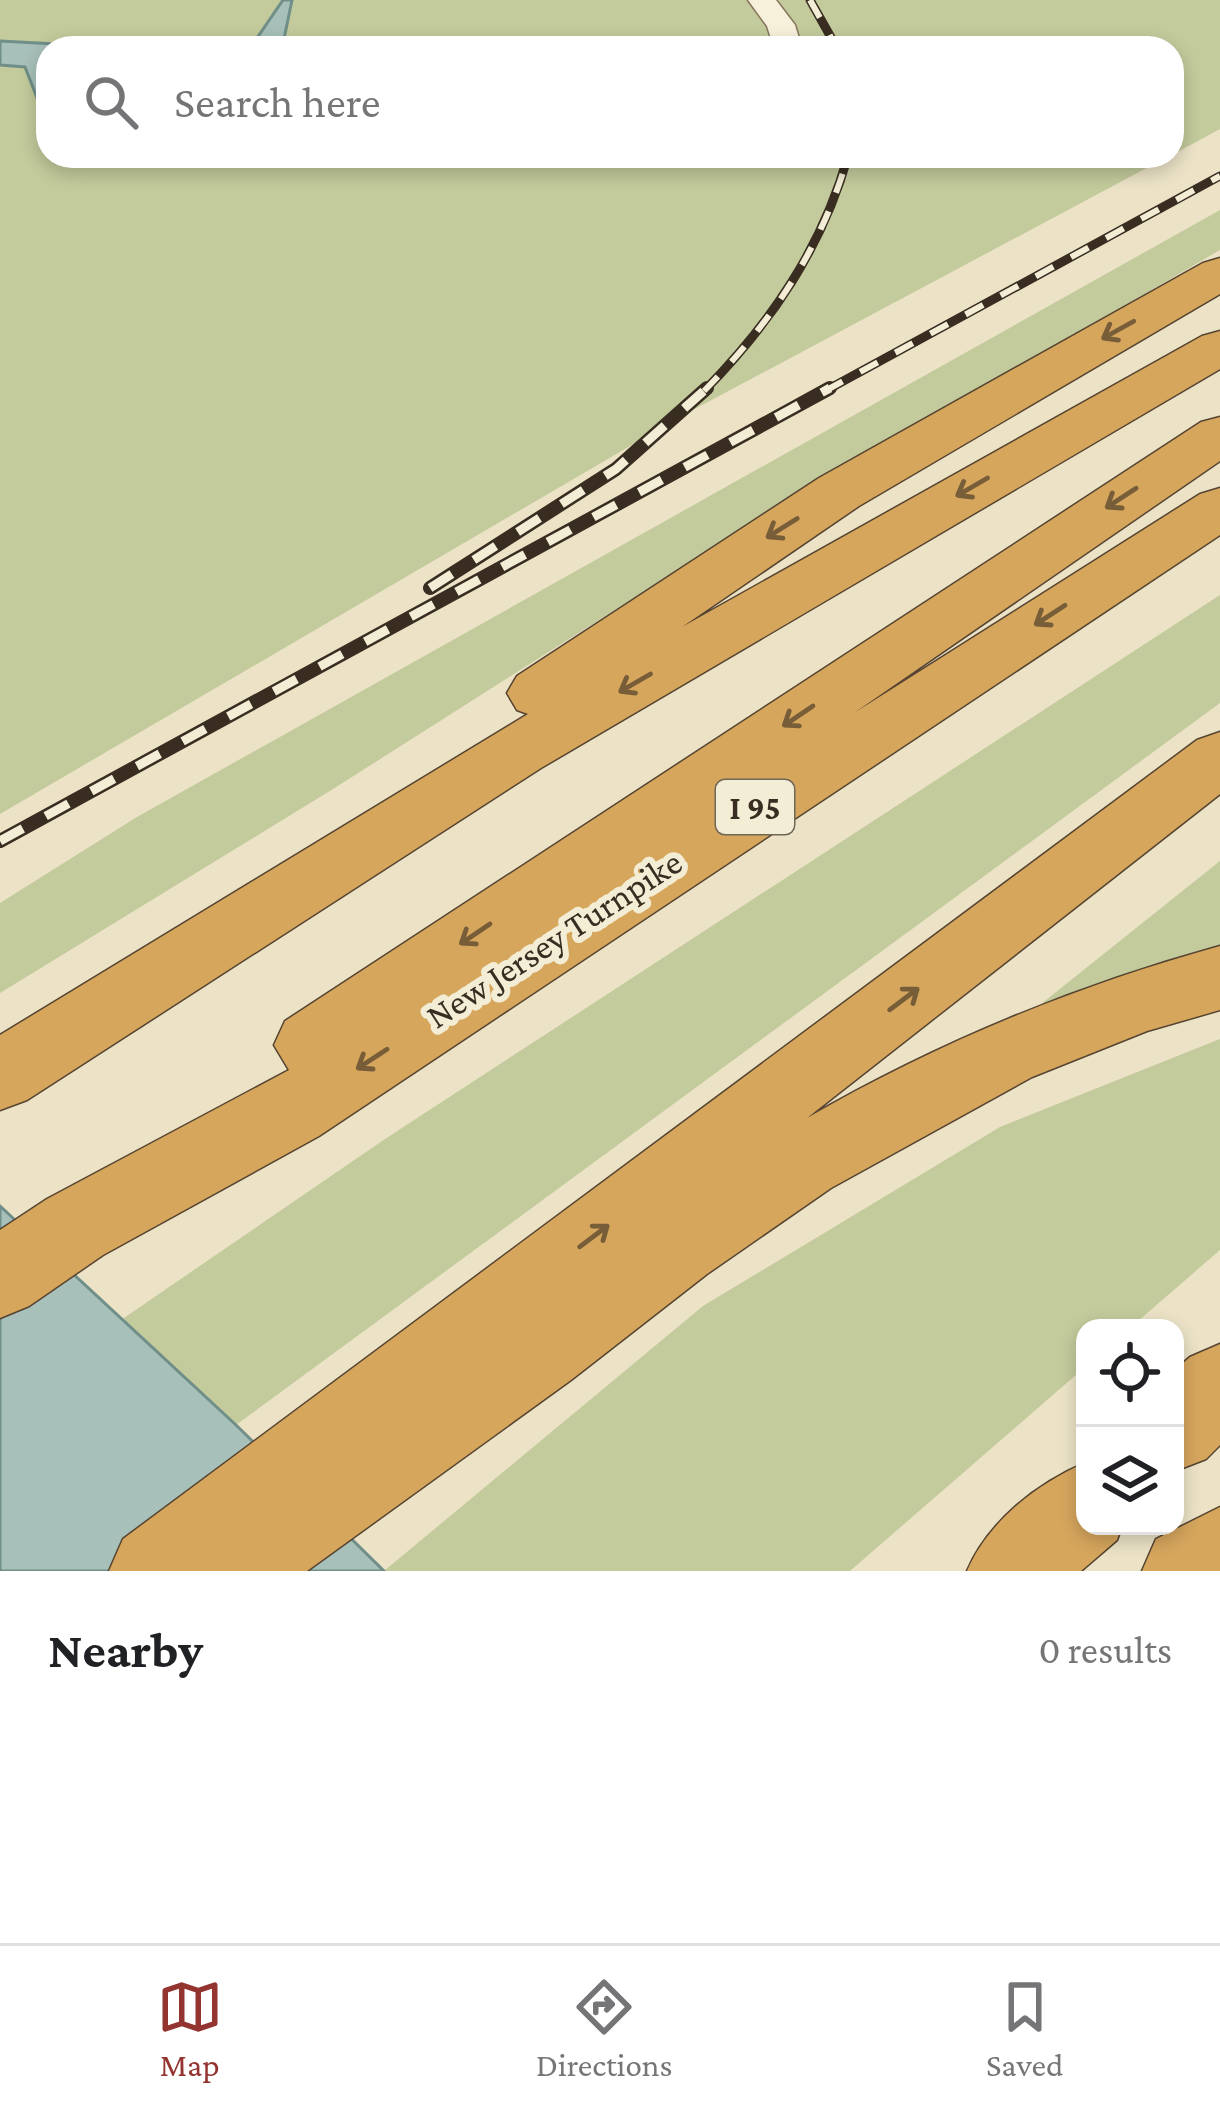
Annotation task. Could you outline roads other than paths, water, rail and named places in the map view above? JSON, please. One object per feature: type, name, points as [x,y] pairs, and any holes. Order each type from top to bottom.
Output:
[{"type":"highway","points":[[0,1076],[385,835],[497,743],[839,492],[1220,273]]},
{"type":"highway","points":[[497,743],[1220,347]]},
{"type":"highway","points":[[274,1097],[1220,435]]},
{"type":"highway","name":"New Jersey Turnpike","points":[[0,1277],[274,1097],[1220,508]]},
{"type":"highway","points":[[230,1571],[1220,758]]},
{"type":"highway","points":[[154,1571],[523,1327],[935,1089],[1117,1009],[1220,978]]},
{"type":"highway","points":[[1176,1427],[1220,1387]]},
{"type":"highway","points":[[1013,1571],[1076,1516]]},
{"type":"highway","points":[[1188,1571],[1220,1552]]},
{"type":"lane","points":[[762,0],[785,36]]},
{"type":"water","points":[[283,0],[292,0],[285,36],[258,36]]},
{"type":"water","points":[[0,41],[36,43],[36,95],[25,67],[0,65]]},
{"type":"water","points":[[0,1206],[236,1425],[384,1571],[0,1571]]},
{"type":"railway","points":[[810,0],[830,36]]},
{"type":"railway","points":[[706,389],[751,339],[791,282],[824,222],[844,168]]},
{"type":"railway","points":[[825,391],[1220,176]]},
{"type":"railway","points":[[0,841],[830,388]]},
{"type":"railway","points":[[430,588],[616,469],[706,389]]}]
